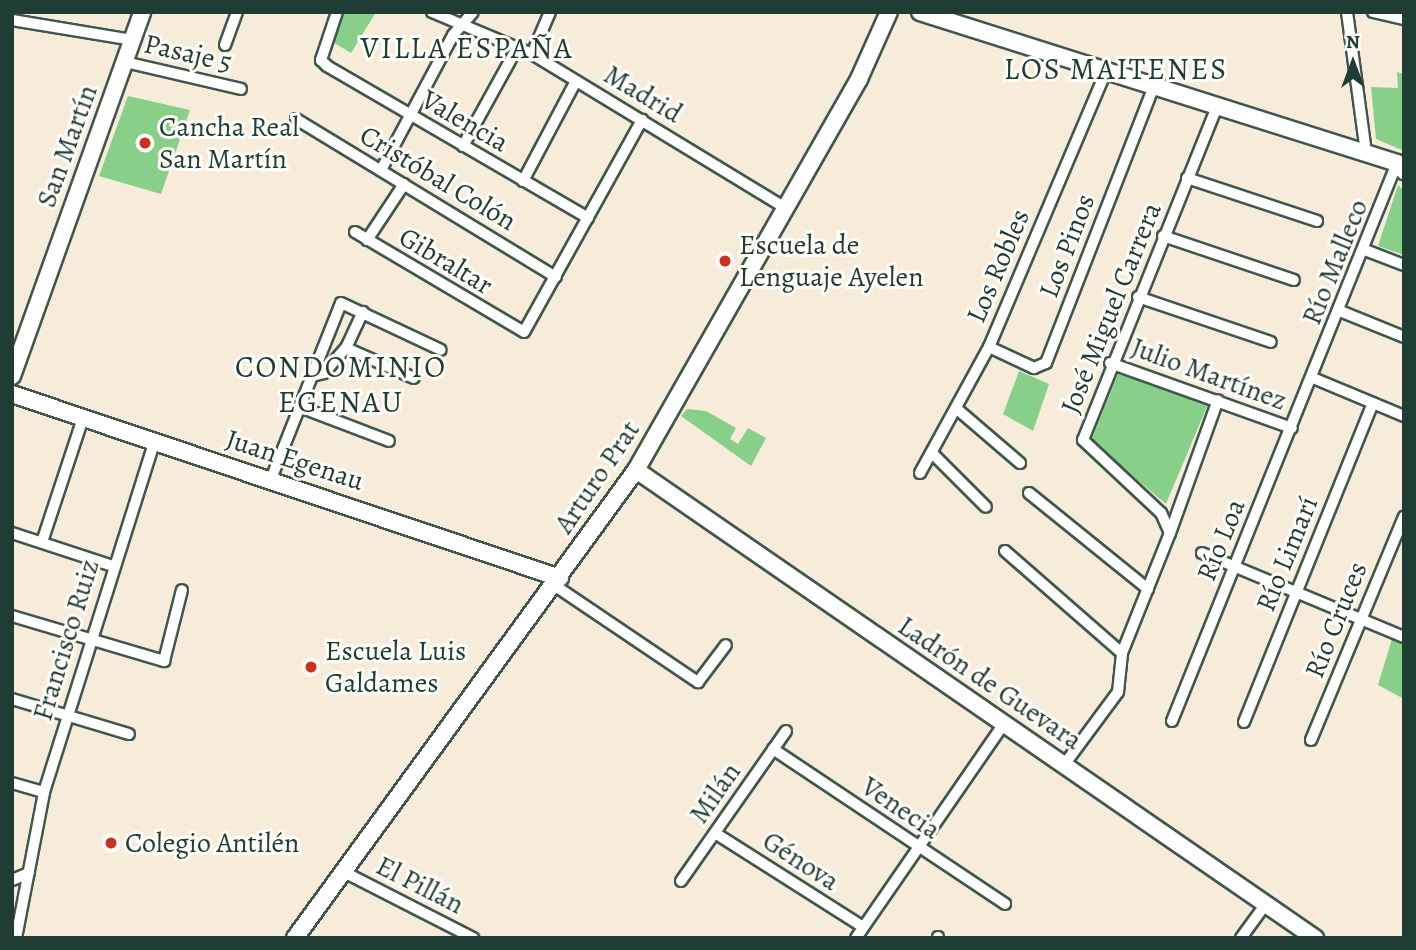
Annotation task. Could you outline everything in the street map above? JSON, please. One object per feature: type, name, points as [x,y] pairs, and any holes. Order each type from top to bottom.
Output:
[{"type":"main road","name":"San Martín","points":[[12,376],[142,12]]},
{"type":"main road","name":"Arturo Prat","points":[[295,938],[345,873],[636,470],[787,209],[889,12]]},
{"type":"main road","points":[[920,12],[1402,166]]},
{"type":"main road","name":"Juan Egenau","points":[[12,394],[271,479],[557,582]]},
{"type":"main road","name":"Ladrón de Guevara","points":[[636,470],[1315,938]]},
{"type":"street","points":[[225,46],[237,12]]},
{"type":"street","name":"Valencia","points":[[337,12],[321,60],[409,115],[588,218]]},
{"type":"street","name":"Madrid","points":[[432,12],[532,54],[787,209]]},
{"type":"street","points":[[381,170],[453,35],[466,28],[472,12]]},
{"type":"street","points":[[532,54],[550,12]]},
{"type":"street","points":[[1348,12],[1366,153]]},
{"type":"street","points":[[1373,12],[1404,19]]},
{"type":"street","points":[[12,20],[133,40]]},
{"type":"street","points":[[463,146],[517,48]]},
{"type":"street","name":"Pasaje 5","points":[[125,62],[241,89]]},
{"type":"street","name":"Los Robles","points":[[920,474],[989,347],[1106,71]]},
{"type":"street","points":[[523,181],[576,80]]},
{"type":"street","name":"Los Pinos","points":[[989,347],[1034,368],[1046,363],[1154,86]]},
{"type":"street","name":"José Miguel Carrera","points":[[1170,533],[1161,513],[1083,440],[1110,363],[1217,106]]},
{"type":"street","name":"Cristóbal Colón","points":[[296,119],[556,277]]},
{"type":"street","points":[[556,277],[642,120]]},
{"type":"street","name":"Río Malleco","points":[[1312,378],[1402,166]]},
{"type":"street","points":[[1187,178],[1317,221]]},
{"type":"street","points":[[367,240],[404,184]]},
{"type":"street","name":"Gibraltar","points":[[355,232],[513,328],[528,328],[556,277]]},
{"type":"street","points":[[1163,236],[1294,281]]},
{"type":"street","points":[[1366,250],[1404,265]]},
{"type":"street","points":[[1138,297],[1271,342]]},
{"type":"street","points":[[271,479],[341,303],[441,350]]},
{"type":"street","points":[[1340,311],[1404,337]]},
{"type":"street","points":[[312,376],[324,373],[346,348],[363,312]]},
{"type":"street","points":[[346,348],[414,378]]},
{"type":"street","name":"Julio Martínez","points":[[1110,363],[1292,428]]},
{"type":"street","points":[[1312,378],[1404,416]]},
{"type":"street","name":"Río Loa","points":[[1172,721],[1312,378]]},
{"type":"street","points":[[1064,765],[1118,692],[1122,653],[1170,533],[1218,400]]},
{"type":"street","name":"Río Limarí","points":[[1244,722],[1373,403]]},
{"type":"street","points":[[300,407],[389,441]]},
{"type":"street","points":[[957,410],[1020,463]]},
{"type":"street","points":[[42,542],[83,418]]},
{"type":"street","name":"Francisco Ruiz","points":[[16,938],[44,792],[113,566],[155,441]]},
{"type":"street","points":[[932,453],[986,508]]},
{"type":"street","points":[[1029,493],[1148,589]]},
{"type":"street","name":"Río Cruces","points":[[1311,740],[1404,517]]},
{"type":"street","points":[[12,533],[113,566]]},
{"type":"street","points":[[1005,551],[1122,653]]},
{"type":"street","points":[[1202,553],[1404,637]]},
{"type":"street","points":[[557,582],[698,681],[726,645]]},
{"type":"street","points":[[12,616],[164,662],[182,590]]},
{"type":"street","points":[[12,699],[129,734]]},
{"type":"street","points":[[856,938],[1003,725]]},
{"type":"street","name":"Milán","points":[[681,881],[786,731]]},
{"type":"street","name":"Venecia","points":[[773,749],[1005,904]]},
{"type":"street","points":[[12,783],[44,792]]},
{"type":"street","name":"Génova","points":[[715,833],[863,927]]},
{"type":"street","points":[[12,880],[29,873]]},
{"type":"street","name":"El Pillán","points":[[345,873],[473,938]]},
{"type":"street","points":[[1241,938],[1265,905]]},
{"type":"green space","points":[[341,12],[376,12],[351,53],[326,38]]},
{"type":"green space","points":[[1397,72],[1404,74],[1404,151],[1376,139],[1371,87],[1398,88]]},
{"type":"green space","name":"Cancha Real San Martín","points":[[128,96],[190,110],[161,194],[99,176]]},
{"type":"green space","points":[[1398,185],[1404,191],[1404,255],[1378,246]]},
{"type":"green space","points":[[1019,371],[1049,384],[1033,431],[1003,414]]},
{"type":"green space","points":[[1118,374],[1208,404],[1166,504],[1091,441]]},
{"type":"green space","points":[[687,409],[706,411],[736,428],[730,439],[738,444],[748,428],[766,438],[751,466],[681,416]]},
{"type":"green space","points":[[1392,639],[1404,644],[1404,699],[1378,685]]},
{"type":"place","name":"Cancha Real San Martín","points":[[145,143]]},
{"type":"place","name":"Escuela de Lenguaje Ayelen","points":[[725,261]]},
{"type":"place","name":"Escuela Luis Galdames","points":[[311,667]]},
{"type":"place","name":"Colegio Antilén","points":[[111,843]]},
{"type":"district","name":"VILLA ESPAÑA","points":[[467,48]]},
{"type":"district","name":"LOS MAITENES","points":[[1116,69]]},
{"type":"district","name":"CONDOMINIO EGENAU","points":[[341,384]]}]
